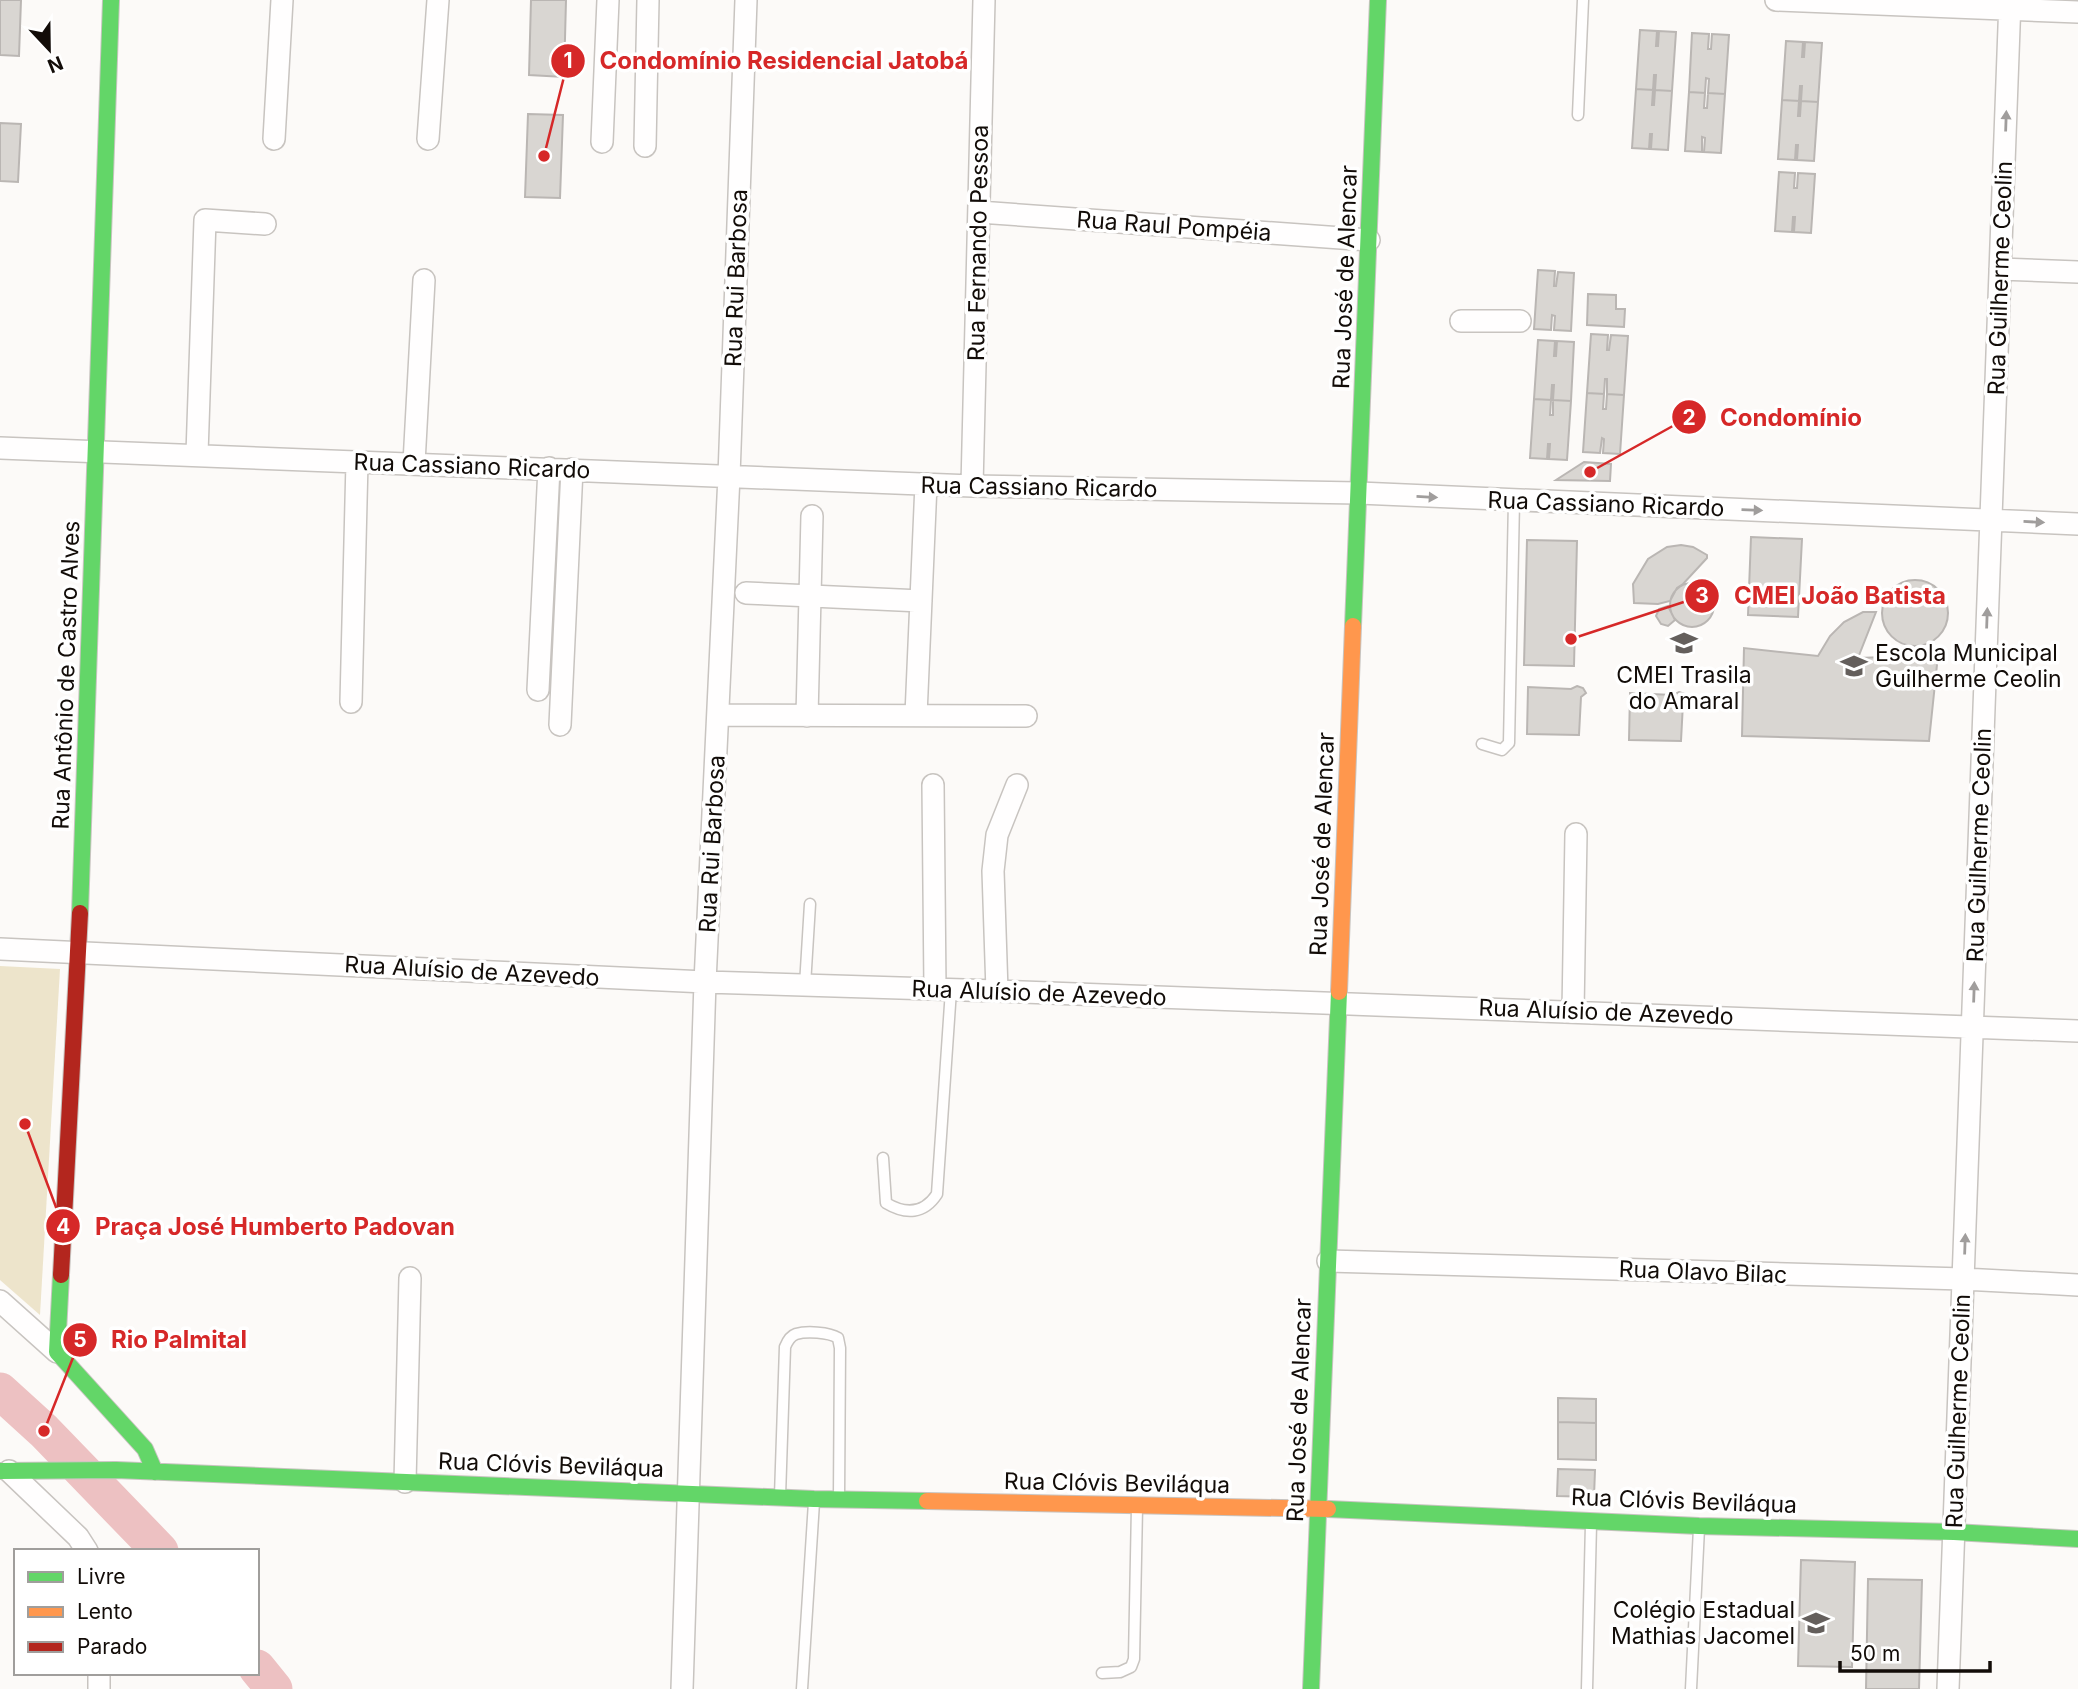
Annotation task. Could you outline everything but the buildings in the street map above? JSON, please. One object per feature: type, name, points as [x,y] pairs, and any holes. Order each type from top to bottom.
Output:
[{"type":"street","name":"Rua Antônio de Castro Alves","points":[[57,1352],[79,953],[111,0]]},
{"type":"street","points":[[274,139],[282,0]]},
{"type":"street","points":[[428,139],[438,0]]},
{"type":"street","points":[[602,142],[608,0]]},
{"type":"street","points":[[645,146],[648,0]]},
{"type":"street","name":"Rua Rui Barbosa","points":[[682,1689],[705,982],[729,476],[746,0]]},
{"type":"street","name":"Rua Fernando Pessoa","points":[[972,486],[984,0]]},
{"type":"street","name":"Rua José de Alencar","points":[[1311,1689],[1378,0]]},
{"type":"street","points":[[1776,0],[2010,4],[2078,12]]},
{"type":"street","name":"Rua Guilherme Ceolin","points":[[1948,1689],[2010,4]]},
{"type":"street","name":"Rua Raul Pompéia","points":[[979,212],[1369,240]]},
{"type":"street","points":[[197,454],[205,220],[265,224]]},
{"type":"street","points":[[2000,269],[2078,272]]},
{"type":"street","points":[[414,463],[424,280]]},
{"type":"street","points":[[1461,321],[1520,321]]},
{"type":"street","name":"Rua Cassiano Ricardo","points":[[0,448],[972,486],[1359,493],[2078,524]]},
{"type":"street","points":[[351,702],[357,462]]},
{"type":"street","points":[[538,690],[549,468]]},
{"type":"street","points":[[560,725],[572,469]]},
{"type":"street","points":[[916,715],[926,484]]},
{"type":"street","points":[[807,716],[813,516]]},
{"type":"street","points":[[746,593],[921,601]]},
{"type":"street","points":[[718,715],[1026,716]]},
{"type":"street","points":[[933,785],[943,990]]},
{"type":"street","points":[[997,991],[993,872],[997,835],[1017,785]]},
{"type":"street","points":[[1573,1011],[1576,834]]},
{"type":"street","name":"Rua Aluísio de Azevedo","points":[[0,949],[705,982],[1973,1025],[2078,1031]]},
{"type":"street","name":"Rua Olavo Bilac","points":[[1328,1261],[2078,1284]]},
{"type":"street","points":[[405,1482],[410,1278]]},
{"type":"street","points":[[0,1301],[57,1352],[145,1450],[155,1472]]},
{"type":"street","points":[[145,1450],[210,1474]]},
{"type":"street","name":"Rua Clóvis Beviláqua","points":[[4,1471],[116,1470],[839,1500],[1318,1509],[1699,1526],[1954,1532],[2078,1539]]},
{"type":"street","points":[[4,1471],[78,1537],[86,1549]]},
{"type":"lane","points":[[1578,115],[1583,0]]},
{"type":"lane","points":[[1482,744],[1502,750],[1509,743],[1514,501]]},
{"type":"lane","points":[[805,985],[810,904]]},
{"type":"lane","points":[[883,1158],[886,1203],[897,1209],[919,1210],[930,1206],[937,1194],[943,990]]},
{"type":"lane","points":[[780,1497],[785,1347],[789,1339],[797,1334],[832,1334],[838,1338],[840,1348],[839,1500]]},
{"type":"lane","points":[[802,1689],[814,1499]]},
{"type":"lane","points":[[1102,1673],[1120,1672],[1131,1667],[1134,1659],[1137,1507]]},
{"type":"lane","points":[[1587,1689],[1591,1521]]},
{"type":"lane","points":[[1691,1689],[1699,1526]]},
{"type":"shaded area","points":[[0,966],[60,969],[40,1315],[0,1280]]},
{"type":"waterway","points":[[0,1391],[44,1431],[158,1549]]},
{"type":"waterway","points":[[259,1670],[274,1689]]},
{"type":"traffic: fast","points":[[80,913],[111,0]]},
{"type":"traffic: fast","points":[[1353,626],[1378,0]]},
{"type":"traffic: fast","points":[[1311,1689],[1339,992]]},
{"type":"traffic: fast","points":[[61,1275],[57,1352],[145,1449],[155,1472]]},
{"type":"traffic: fast","points":[[0,1471],[116,1470],[814,1499],[927,1501]]},
{"type":"traffic: fast","points":[[1328,1509],[1699,1526],[1954,1532],[2078,1539]]},
{"type":"traffic: slow","points":[[1339,992],[1353,626]]},
{"type":"traffic: slow","points":[[927,1501],[1328,1509]]},
{"type":"traffic: jam","points":[[61,1275],[80,913]]},
{"type":"place","name":"Condomínio Residencial Jatobá","points":[[544,156]]},
{"type":"place","name":"Condomínio","points":[[1590,472]]},
{"type":"place","name":"CMEI João Batista","points":[[1571,639]]},
{"type":"place","name":"CMEI Trasila do Amaral","points":[[1684,643]]},
{"type":"place","name":"Escola Municipal Guilherme Ceolin","points":[[1854,666]]},
{"type":"place","name":"Praça José Humberto Padovan","points":[[25,1124]]},
{"type":"place","name":"Rio Palmital","points":[[44,1431]]},
{"type":"place","name":"Colégio Estadual Mathias Jacomel","points":[[1816,1623]]}]
